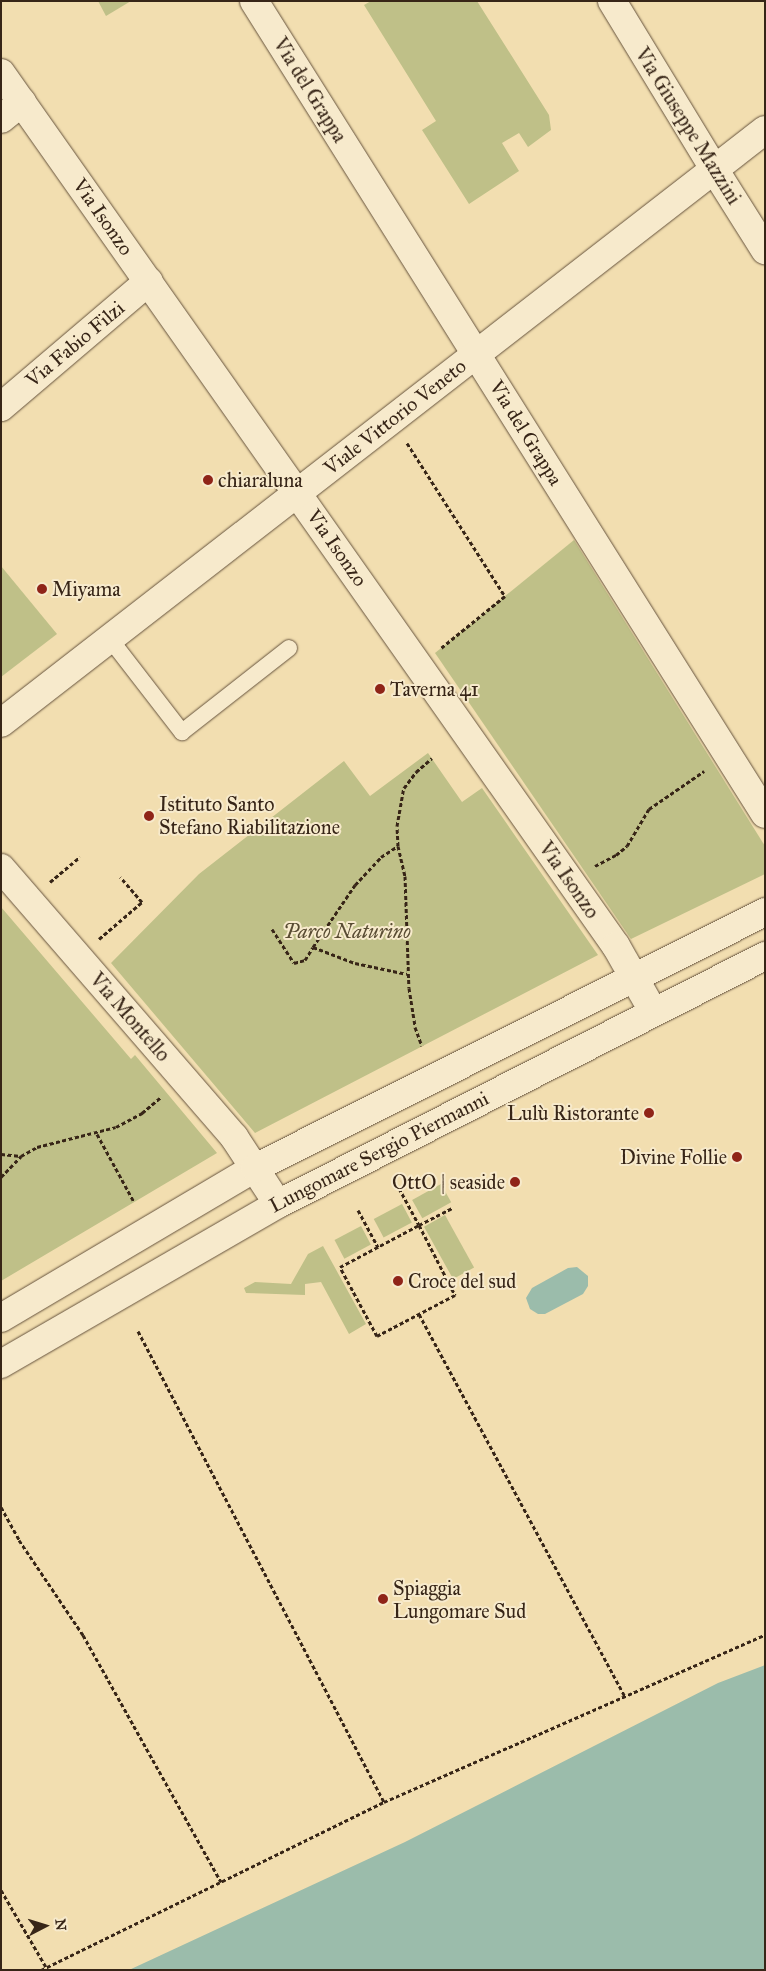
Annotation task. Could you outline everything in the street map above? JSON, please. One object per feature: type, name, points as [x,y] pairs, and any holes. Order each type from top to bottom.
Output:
[{"type":"street","name":"Via del Grappa","points":[[254,1],[765,814]]},
{"type":"street","name":"Via Giuseppe Mazzini","points":[[612,1],[765,250]]},
{"type":"street","name":"Via Isonzo","points":[[1,73],[11,110],[149,282],[635,976],[653,1011]]},
{"type":"street","name":"Viale Vittorio Veneto","points":[[1,723],[765,130]]},
{"type":"street","name":"Via Fabio Filzi","points":[[1,407],[149,282]]},
{"type":"street","name":"Via Montello","points":[[1,868],[234,1137],[278,1204]]},
{"type":"street","name":"Lungomare Sergio Piermanni","points":[[1,1318],[256,1168],[765,912]]},
{"type":"street","name":"Lungomare Sergio Piermanni","points":[[1,1364],[278,1204],[653,1011],[765,956]]},
{"type":"lane","points":[[110,639],[182,732],[289,648]]},
{"type":"path","points":[[406,442],[505,596],[435,653]]},
{"type":"path","points":[[422,1046],[415,1027],[407,974],[405,876],[398,846],[397,826],[404,788],[416,772],[432,758]]},
{"type":"path","points":[[593,867],[616,855],[627,846],[649,809],[674,793],[696,775],[709,768]]},
{"type":"path","points":[[272,929],[294,963],[305,960],[355,885],[380,857],[398,846]]},
{"type":"path","points":[[46,886],[80,857]]},
{"type":"path","points":[[94,943],[142,902],[120,877]]},
{"type":"path","points":[[313,947],[355,963],[407,974]]},
{"type":"path","points":[[1,1177],[21,1156],[37,1147],[116,1128],[142,1113],[167,1092]]},
{"type":"path","points":[[97,1134],[134,1202]]},
{"type":"path","points":[[1,1154],[21,1156]]},
{"type":"path","points":[[399,1188],[419,1225],[455,1295],[377,1336],[340,1267],[419,1225],[452,1208]]},
{"type":"path","points":[[358,1210],[378,1247]]},
{"type":"path","points":[[420,1314],[625,1696]]},
{"type":"path","points":[[138,1331],[384,1802]]},
{"type":"path","points":[[1,1507],[19,1540],[83,1635],[221,1882]]},
{"type":"path","points":[[41,1970],[384,1802],[765,1635]]},
{"type":"path","points":[[1,1890],[46,1967]]},
{"type":"green space","points":[[98,1],[131,1],[106,16]]},
{"type":"green space","points":[[371,1],[477,1],[549,115],[551,130],[528,147],[519,133],[502,143],[519,171],[469,204],[422,130],[436,121],[364,5]]},
{"type":"green space","points":[[574,540],[765,846],[765,874],[631,939],[435,653]]},
{"type":"green space","points":[[1,566],[57,634],[1,677]]},
{"type":"green space","name":"Parco Naturino","points":[[428,753],[462,802],[482,788],[598,955],[255,1133],[111,963],[199,874],[344,761],[370,796]]},
{"type":"green space","points":[[1,907],[131,1059],[135,1055],[217,1153],[1,1281]]},
{"type":"green space","points":[[441,1184],[451,1202],[422,1218],[412,1200]]},
{"type":"green space","points":[[402,1204],[412,1223],[384,1238],[374,1219]]},
{"type":"green space","points":[[445,1215],[474,1267],[453,1279],[424,1227]]},
{"type":"green space","points":[[361,1226],[371,1245],[344,1259],[335,1240]]},
{"type":"green space","points":[[323,1246],[366,1324],[349,1334],[321,1282],[305,1284],[305,1295],[246,1293],[244,1288],[255,1282],[291,1284],[308,1254]]},
{"type":"shaded area","points":[[577,1267],[588,1276],[588,1286],[583,1294],[545,1314],[538,1314],[530,1309],[526,1298],[532,1288],[568,1268]]},
{"type":"shaded area","points":[[765,1665],[765,1970],[129,1970],[405,1842],[718,1683]]},
{"type":"place","name":"chiaraluna","points":[[208,480]]},
{"type":"place","name":"Miyama","points":[[42,589]]},
{"type":"place","name":"Taverna 41","points":[[380,689]]},
{"type":"place","name":"Istituto Santo Stefano Riabilitazione","points":[[149,816]]},
{"type":"place","name":"Lulù Ristorante","points":[[649,1113]]},
{"type":"place","name":"Divine Follie","points":[[737,1157]]},
{"type":"place","name":"OttO | seaside","points":[[515,1182]]},
{"type":"place","name":"Croce del sud","points":[[398,1281]]},
{"type":"place","name":"Spiaggia Lungomare Sud","points":[[383,1599]]}]
